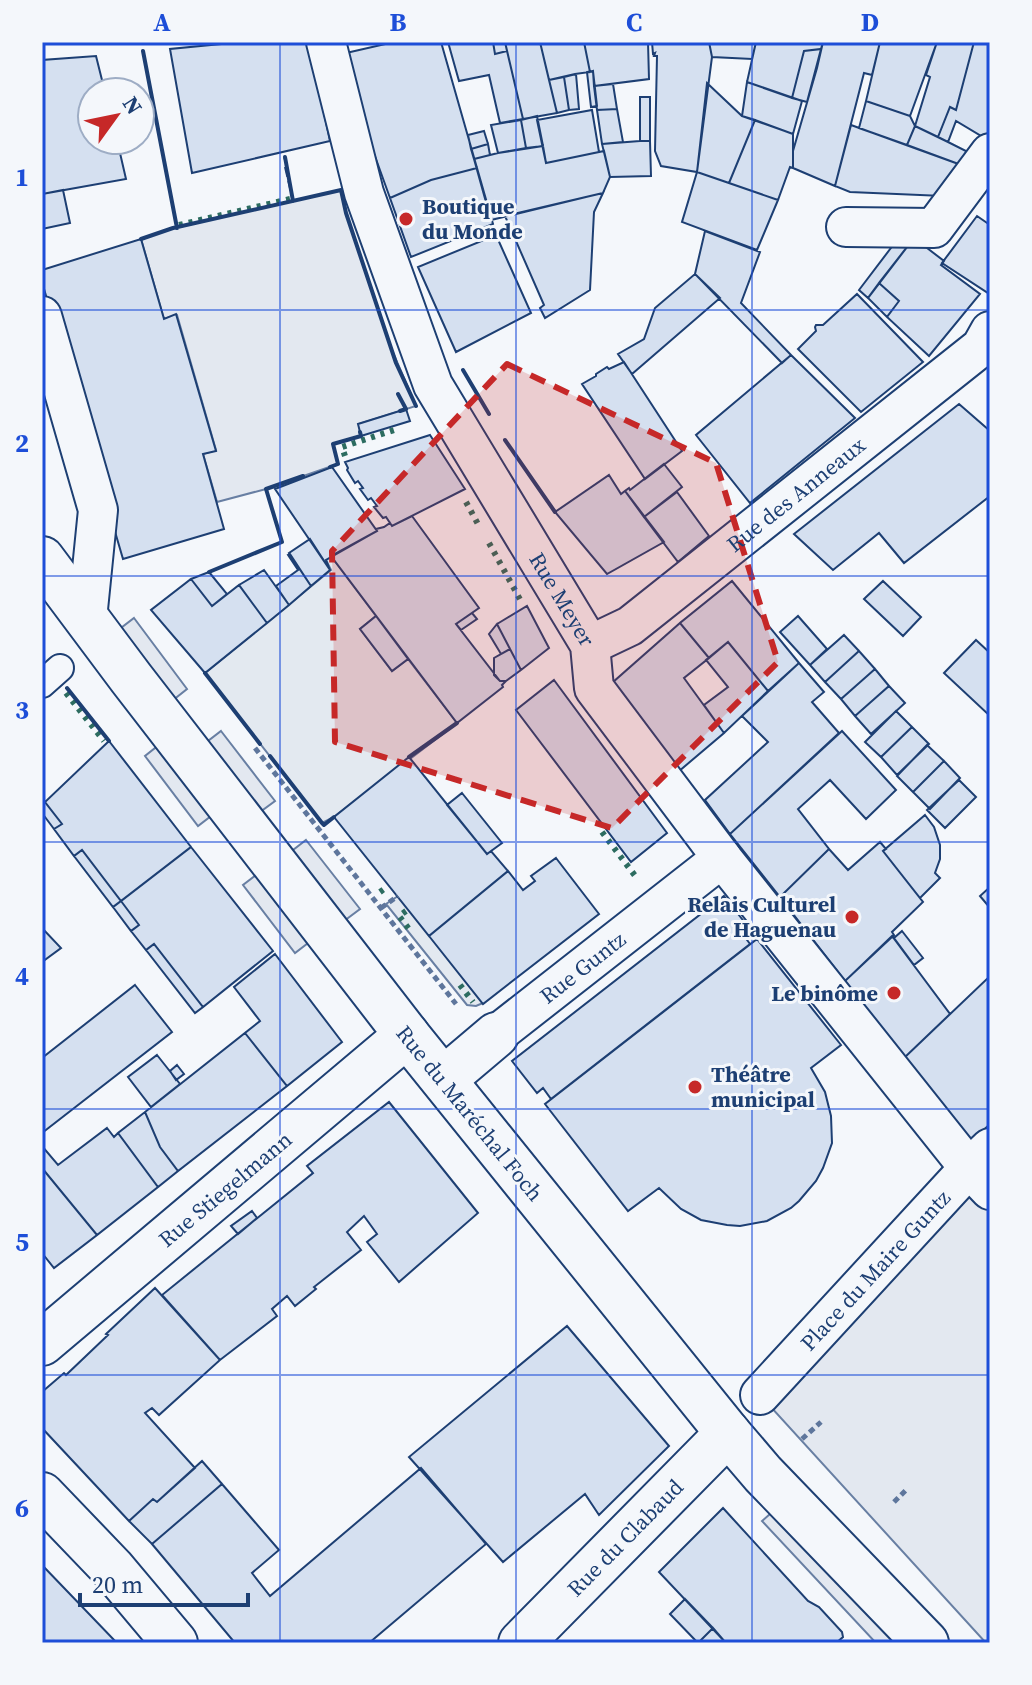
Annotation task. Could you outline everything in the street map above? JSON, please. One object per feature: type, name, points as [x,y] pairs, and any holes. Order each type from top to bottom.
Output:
[{"type":"street","name":"Rue Meyer","points":[[326,42],[364,193],[433,385],[590,645],[594,688],[722,858],[983,1169]]},
{"type":"street","points":[[846,227],[934,228],[990,153]]},
{"type":"street","points":[[42,316],[98,510],[87,619]]},
{"type":"street","name":"Rue des Anneaux","points":[[590,645],[630,626],[981,347],[990,331]]},
{"type":"street","name":"Rue du Maréchal Foch","points":[[42,559],[407,1035],[728,1433],[763,1474],[926,1643]]},
{"type":"street","name":"Rue Guntz","points":[[444,1079],[722,858]]},
{"type":"street","name":"Rue Stiegelmann","points":[[42,1343],[407,1035]]},
{"type":"street","name":"Place du Maire Guntz","points":[[760,1395],[983,1169]]},
{"type":"street","name":"Rue du Clabaud","points":[[521,1643],[728,1433]]},
{"type":"street","points":[[42,1495],[112,1568],[175,1643]]},
{"type":"path","points":[[247,738],[459,1008]]},
{"type":"path","points":[[381,908],[398,896]]},
{"type":"path","points":[[801,1440],[821,1422]]},
{"type":"path","points":[[894,1502],[908,1488]]},
{"type":"highlighted area","points":[[507,364],[716,463],[778,662],[612,828],[335,742],[332,551]]},
{"type":"shaded area","points":[[341,190],[391,348],[416,406],[359,424],[361,436],[333,444],[338,464],[217,502],[203,454],[216,450],[177,315],[164,319],[141,239],[173,228]]},
{"type":"shaded area","points":[[331,556],[376,616],[360,629],[392,671],[408,659],[457,723],[322,823],[205,673],[331,570],[326,560]]},
{"type":"shaded area","points":[[134,618],[187,689],[158,712],[104,641]]},
{"type":"shaded area","points":[[221,731],[275,801],[244,824],[228,803],[198,826],[145,756],[174,733],[191,754]]},
{"type":"shaded area","points":[[306,840],[360,909],[295,953],[243,885]]},
{"type":"shaded area","points":[[398,896],[483,1003],[467,1005],[386,904]]},
{"type":"shaded area","points":[[969,1168],[990,1190],[990,1643],[986,1643],[760,1395]]},
{"type":"shaded area","points":[[778,1507],[907,1643],[876,1643],[762,1521]]},
{"type":"building","points":[[242,42],[309,42],[330,141],[192,173],[170,49]]},
{"type":"building","points":[[394,42],[441,42],[477,168],[431,180],[390,198],[372,148],[346,53]]},
{"type":"building","points":[[448,42],[493,42],[495,54],[507,51],[523,119],[500,123],[489,75],[459,81]]},
{"type":"building","points":[[493,42],[505,42],[507,51],[495,54]]},
{"type":"building","points":[[505,42],[540,42],[557,113],[523,119]]},
{"type":"building","points":[[540,42],[584,42],[590,72],[549,80]]},
{"type":"building","points":[[584,42],[648,42],[649,79],[594,86]]},
{"type":"building","points":[[652,42],[709,42],[712,57],[697,172],[661,166],[655,151],[657,56],[653,54]]},
{"type":"building","points":[[709,42],[756,42],[752,59],[712,57]]},
{"type":"building","points":[[756,42],[823,42],[821,49],[804,51],[792,98],[747,82]]},
{"type":"building","points":[[823,42],[880,42],[872,75],[864,73],[835,186],[793,168],[793,151]]},
{"type":"building","points":[[880,42],[937,42],[910,116],[866,101]]},
{"type":"building","points":[[937,42],[974,42],[956,110],[950,107],[938,137],[915,126]]},
{"type":"building","points":[[974,42],[990,42],[990,136],[988,140],[956,121],[948,142],[938,137],[950,107],[956,110]]},
{"type":"building","points":[[821,49],[807,102],[792,98],[804,51]]},
{"type":"building","points":[[96,56],[101,76],[76,76],[76,156],[121,156],[126,179],[42,194],[42,60]]},
{"type":"building","points":[[593,71],[597,106],[591,107],[587,72]]},
{"type":"building","points":[[576,74],[579,109],[569,110],[564,77]]},
{"type":"building","points":[[564,77],[569,110],[557,113],[549,80]]},
{"type":"building","points":[[747,82],[802,101],[793,134],[742,116]]},
{"type":"building","points":[[707,83],[742,116],[755,120],[729,183],[697,172]]},
{"type":"building","points":[[613,84],[617,109],[597,110],[594,86]]},
{"type":"building","points":[[640,97],[650,97],[650,141],[640,141]]},
{"type":"building","points":[[866,101],[910,116],[915,126],[907,145],[859,128]]},
{"type":"building","points":[[617,109],[623,142],[602,144],[597,110]]},
{"type":"building","points":[[592,110],[599,152],[546,163],[537,120]]},
{"type":"building","points":[[537,116],[543,146],[526,148],[521,120]]},
{"type":"building","points":[[521,120],[526,148],[498,153],[491,125]]},
{"type":"building","points":[[755,120],[793,134],[793,168],[790,167],[778,200],[729,183]]},
{"type":"building","points":[[851,125],[964,166],[943,196],[850,192],[835,186]]},
{"type":"building","points":[[915,126],[974,155],[964,166],[907,145]]},
{"type":"building","points":[[484,131],[488,144],[471,149],[468,135]]},
{"type":"building","points":[[650,141],[651,176],[610,177],[602,144]]},
{"type":"building","points":[[488,144],[490,155],[474,159],[471,149]]},
{"type":"building","points":[[543,146],[546,163],[604,151],[610,177],[603,193],[491,220],[474,159]]},
{"type":"building","points":[[477,168],[493,224],[411,257],[390,198],[431,180]]},
{"type":"building","points":[[697,172],[778,200],[757,250],[682,222]]},
{"type":"building","points":[[63,190],[70,223],[42,229],[42,194]]},
{"type":"building","points":[[603,193],[594,212],[590,290],[545,318],[540,308],[544,305],[505,216]]},
{"type":"building","points":[[977,216],[990,225],[988,293],[942,263]]},
{"type":"building","points":[[705,231],[760,252],[741,303],[791,355],[782,363],[695,274]]},
{"type":"building","points":[[496,235],[531,313],[456,352],[418,267]]},
{"type":"building","points":[[900,236],[914,238],[868,298],[859,290]]},
{"type":"building","points":[[914,238],[944,261],[941,265],[980,294],[929,356],[887,317],[899,301],[879,283]]},
{"type":"building","points":[[141,239],[164,319],[176,314],[216,451],[203,454],[224,529],[123,559],[42,282],[42,270]]},
{"type":"building","points":[[695,274],[720,298],[632,374],[618,354],[644,339],[655,308]]},
{"type":"building","points":[[879,283],[899,301],[887,317],[868,298]]},
{"type":"building","points":[[857,294],[923,362],[861,412],[798,349],[816,331],[816,325],[823,325]]},
{"type":"building","points":[[791,355],[855,418],[750,503],[696,435]]},
{"type":"building","points":[[624,362],[682,451],[645,479],[582,384],[607,367],[609,369]]},
{"type":"building","points":[[959,404],[990,431],[990,496],[904,563],[879,533],[833,570],[794,534]]},
{"type":"building","points":[[406,409],[410,421],[361,436],[358,424]]},
{"type":"building","points":[[430,435],[465,489],[392,526],[374,507],[377,506],[371,498],[368,500],[358,481],[355,483],[345,462]]},
{"type":"building","points":[[664,464],[682,487],[644,517],[625,491]]},
{"type":"building","points":[[332,467],[377,531],[326,560],[330,570],[275,489]]},
{"type":"building","points":[[609,475],[621,494],[625,491],[664,542],[607,574],[555,512]]},
{"type":"building","points":[[677,492],[709,536],[678,562],[644,517]]},
{"type":"building","points":[[412,516],[479,608],[456,624],[500,681],[506,681],[503,687],[457,723],[331,556],[376,529],[390,523],[392,526]]},
{"type":"building","points":[[310,539],[330,570],[311,586],[289,553]]},
{"type":"building","points":[[290,554],[311,586],[289,605],[276,586],[298,570]]},
{"type":"building","points":[[264,570],[289,605],[267,623],[239,585]]},
{"type":"building","points":[[209,572],[227,594],[212,606],[191,579]]},
{"type":"building","points":[[191,579],[212,606],[239,585],[267,623],[205,673],[151,610]]},
{"type":"building","points":[[732,581],[799,663],[768,691],[728,642],[709,658],[680,623]]},
{"type":"building","points":[[883,581],[921,617],[903,636],[864,599]]},
{"type":"building","points":[[527,606],[549,648],[521,670],[497,624]]},
{"type":"building","points":[[472,613],[477,619],[461,630],[456,624]]},
{"type":"building","points":[[376,616],[408,659],[392,671],[360,629]]},
{"type":"building","points":[[798,616],[827,649],[810,665],[780,632]]},
{"type":"building","points":[[680,623],[709,658],[684,678],[724,733],[678,772],[612,683]]},
{"type":"building","points":[[497,624],[510,649],[501,654],[489,634]]},
{"type":"building","points":[[844,635],[859,651],[825,682],[810,665]]},
{"type":"building","points":[[976,640],[990,653],[990,716],[944,673]]},
{"type":"building","points":[[728,642],[768,691],[724,733],[704,705],[728,687],[706,660]]},
{"type":"building","points":[[510,649],[521,670],[506,681],[500,681],[494,675],[494,658]]},
{"type":"building","points":[[859,651],[875,669],[841,699],[825,682]]},
{"type":"building","points":[[799,663],[824,692],[812,702],[839,733],[730,834],[705,800],[768,742],[742,716]]},
{"type":"building","points":[[875,669],[889,686],[855,716],[841,699]]},
{"type":"building","points":[[554,680],[667,833],[631,862],[516,710]]},
{"type":"building","points":[[889,686],[905,703],[871,734],[855,716]]},
{"type":"building","points":[[896,711],[912,727],[881,757],[865,742]]},
{"type":"building","points":[[912,727],[929,744],[897,775],[881,757]]},
{"type":"building","name":"Relais Culturel de Haguenau","points":[[842,731],[896,790],[866,819],[830,780],[798,809],[829,849],[780,897],[730,834]]},
{"type":"building","points":[[109,741],[191,847],[121,901],[82,850],[74,856],[54,829],[62,824],[45,802]]},
{"type":"building","points":[[927,745],[944,761],[913,792],[897,776]]},
{"type":"building","points":[[409,757],[487,854],[491,851],[508,871],[429,936],[334,817]]},
{"type":"building","points":[[944,761],[960,778],[930,809],[913,792]]},
{"type":"building","points":[[959,780],[976,797],[945,828],[927,810]]},
{"type":"building","points":[[462,793],[502,843],[487,854],[447,805]]},
{"type":"building","points":[[45,802],[62,824],[54,829],[42,813]]},
{"type":"building","points":[[925,815],[934,827],[940,845],[940,859],[935,873],[940,878],[920,898],[883,851]]},
{"type":"building","name":"Relais Culturel de Haguenau","points":[[880,842],[886,849],[883,851],[923,902],[892,932],[894,935],[845,981],[780,897],[829,849],[848,870]]},
{"type":"building","points":[[191,847],[273,951],[203,1007],[154,944],[146,950],[131,931],[139,925],[121,901]]},
{"type":"building","points":[[82,850],[121,901],[113,907],[74,856]]},
{"type":"building","points":[[556,858],[599,914],[483,1004],[429,936],[508,871],[523,890],[535,881],[531,876]]},
{"type":"building","points":[[990,887],[990,908],[980,896]]},
{"type":"building","points":[[724,896],[749,928],[742,933],[750,944],[551,1099],[543,1088],[537,1093],[512,1061]]},
{"type":"building","points":[[121,901],[139,925],[131,931],[113,907]]},
{"type":"building","points":[[42,928],[61,948],[42,962]]},
{"type":"building","points":[[902,931],[923,958],[914,965],[894,938]]},
{"type":"building","name":"Le binôme","points":[[892,936],[950,1014],[903,1059],[845,981]]},
{"type":"building","name":"Théâtre municipal","points":[[757,939],[841,1045],[811,1068],[825,1092],[831,1116],[832,1143],[823,1168],[799,1201],[767,1221],[740,1226],[701,1220],[681,1209],[659,1188],[628,1211],[545,1104]]},
{"type":"building","points":[[154,944],[203,1007],[195,1013],[146,950]]},
{"type":"building","points":[[275,954],[342,1042],[287,1086],[245,1033],[260,1021],[234,987]]},
{"type":"building","points":[[990,976],[990,1124],[972,1141],[903,1059]]},
{"type":"building","points":[[135,985],[172,1032],[42,1133],[42,1058]]},
{"type":"building","points":[[245,1033],[287,1086],[178,1171],[160,1147],[145,1112]]},
{"type":"building","points":[[157,1055],[180,1084],[151,1107],[128,1077]]},
{"type":"building","points":[[177,1065],[184,1074],[176,1080],[170,1071]]},
{"type":"building","points":[[389,1102],[478,1213],[399,1282],[367,1242],[377,1234],[364,1216],[347,1232],[361,1250],[295,1306],[287,1296],[272,1309],[277,1316],[220,1360],[162,1295],[313,1173],[307,1166]]},
{"type":"building","points":[[145,1112],[160,1147],[178,1171],[158,1187],[118,1133]]},
{"type":"building","points":[[107,1128],[114,1137],[118,1133],[158,1187],[97,1235],[42,1168],[42,1146],[58,1165]]},
{"type":"building","points":[[42,1168],[97,1235],[54,1268],[42,1253]]},
{"type":"building","points":[[252,1211],[257,1218],[238,1234],[231,1226]]},
{"type":"building","points":[[155,1288],[220,1360],[159,1415],[152,1408],[145,1413],[195,1468],[157,1502],[153,1499],[129,1521],[42,1428],[42,1392],[64,1373],[66,1375]]},
{"type":"building","points":[[567,1326],[669,1446],[599,1515],[585,1494],[503,1562],[409,1457]]},
{"type":"building","points":[[202,1461],[222,1484],[152,1544],[129,1521],[153,1499],[157,1502]]},
{"type":"building","points":[[421,1468],[486,1544],[369,1643],[235,1643],[152,1544],[222,1484],[279,1550],[252,1573],[270,1596]]},
{"type":"building","points":[[723,1508],[808,1601],[819,1607],[843,1637],[836,1643],[726,1643],[659,1572]]},
{"type":"building","points":[[42,1565],[117,1643],[42,1643]]},
{"type":"building","points":[[685,1599],[713,1628],[698,1643],[670,1614]]},
{"type":"building","points":[[713,1628],[726,1643],[698,1643]]},
{"type":"hedge","points":[[179,225],[290,199]]},
{"type":"hedge","points":[[345,456],[342,447],[394,430]]},
{"type":"hedge","points":[[466,502],[479,526]]},
{"type":"hedge","points":[[489,543],[522,603]]},
{"type":"hedge","points":[[66,693],[104,741]]},
{"type":"hedge","points":[[602,832],[636,877]]},
{"type":"hedge","points":[[380,892],[387,887]]},
{"type":"hedge","points":[[406,911],[399,916],[409,929]]},
{"type":"hedge","points":[[460,985],[473,1002]]},
{"type":"fence","points":[[285,167],[293,201]]},
{"type":"wall","points":[[143,51],[177,228]]},
{"type":"wall","points":[[285,157],[293,201]]},
{"type":"wall","points":[[141,239],[173,228],[341,190],[396,363],[416,406]]},
{"type":"wall","points":[[463,370],[489,414]]},
{"type":"wall","points":[[398,394],[406,409],[400,411]]},
{"type":"wall","points":[[330,467],[338,464],[333,444],[361,436],[360,432]]},
{"type":"wall","points":[[505,440],[555,512]]},
{"type":"wall","points":[[209,572],[282,542],[266,489],[303,476]]},
{"type":"wall","points":[[205,673],[260,744]]},
{"type":"wall","points":[[67,688],[109,741]]},
{"type":"wall","points":[[409,757],[457,723]]},
{"type":"wall","points":[[270,756],[324,825],[334,817]]},
{"type":"place","name":"Boutique du Monde","points":[[406,219]]},
{"type":"place","name":"Relais Culturel de Haguenau","points":[[852,917]]},
{"type":"place","name":"Le binôme","points":[[894,993]]},
{"type":"place","name":"Théâtre municipal","points":[[695,1087]]}]
